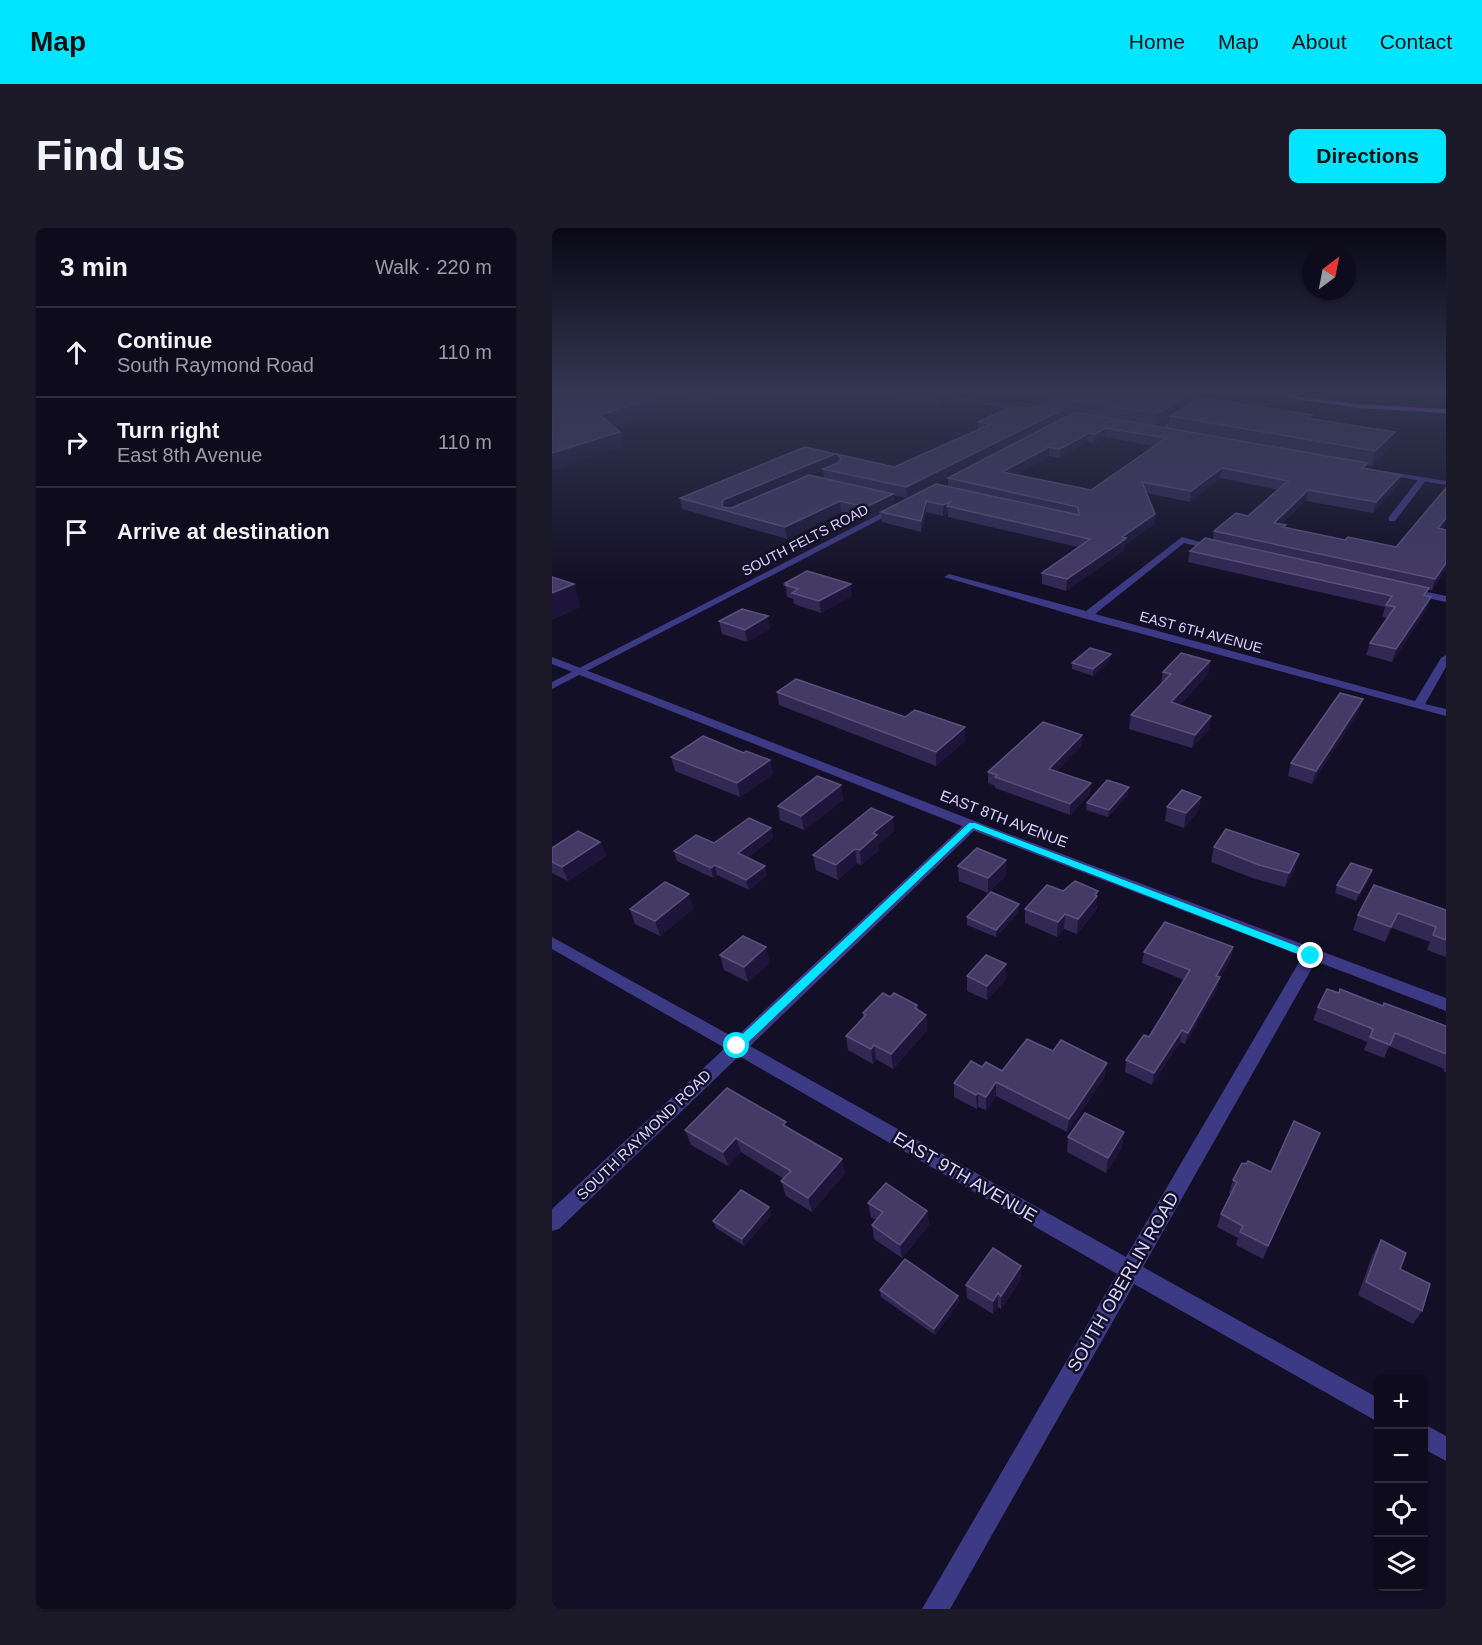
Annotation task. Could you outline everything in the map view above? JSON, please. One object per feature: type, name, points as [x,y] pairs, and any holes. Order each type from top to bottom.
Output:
[{"type":"street","points":[[1373,471],[1446,483]]},
{"type":"street","points":[[1392,519],[1423,479]]},
{"type":"street","name":"SOUTH FELTS ROAD","points":[[552,686],[907,504],[891,500]]},
{"type":"street","points":[[1086,616],[1182,540],[1228,550]]},
{"type":"street","name":"EAST 6TH AVENUE","points":[[949,577],[1446,713]]},
{"type":"street","points":[[1400,589],[1446,599]]},
{"type":"street","points":[[1418,705],[1446,658]]},
{"type":"street","name":"EAST 8TH AVENUE","points":[[552,660],[1311,956],[1446,1005]]},
{"type":"street","name":"SOUTH RAYMOND ROAD","points":[[552,1222],[972,825]]},
{"type":"street","name":"EAST 9TH AVENUE","points":[[552,942],[1374,1409]]},
{"type":"street","name":"SOUTH OBERLIN ROAD","points":[[935,1609],[1311,956]]},
{"type":"street","points":[[1428,1438],[1446,1449]]},
{"type":"building","points":[[784,455],[831,455],[723,500],[722,507],[731,508],[809,475],[893,494],[866,507],[840,501],[785,527],[680,498]]},
{"type":"building","points":[[838,455],[894,467],[920,455],[970,455],[906,487],[823,469],[840,462],[841,458]]},
{"type":"building","points":[[991,455],[1033,455],[1002,472],[1091,490],[1141,455],[1324,455],[1367,463],[1362,468],[1401,475],[1376,502],[1308,490],[1274,523],[1345,540],[1348,537],[1396,547],[1446,488],[1446,518],[1438,528],[1446,530],[1446,563],[1435,579],[1214,531],[1236,513],[1248,516],[1288,481],[1222,468],[1191,491],[1142,482],[1155,514],[1122,537],[1126,538],[1124,540],[1067,579],[1042,573],[1090,539],[947,506],[950,502],[943,505],[926,501],[921,521],[881,512],[936,484],[1079,515],[1078,507],[948,478]]},
{"type":"building","points":[[1205,538],[1429,588],[1424,595],[1431,597],[1396,649],[1370,643],[1395,607],[1386,605],[1392,596],[1190,551]]},
{"type":"building","points":[[807,571],[851,584],[819,601],[792,593],[798,589],[785,585],[788,584],[785,583]]},
{"type":"building","points":[[552,577],[574,584],[552,593]]},
{"type":"building","points":[[742,609],[768,616],[745,630],[719,621]]},
{"type":"building","points":[[1090,648],[1111,654],[1093,669],[1072,663]]},
{"type":"building","points":[[1181,653],[1210,661],[1171,702],[1211,716],[1195,735],[1131,715],[1171,674],[1163,672]]},
{"type":"building","points":[[796,679],[905,717],[915,710],[965,727],[936,752],[777,692]]},
{"type":"building","points":[[1340,693],[1363,699],[1316,771],[1291,763]]},
{"type":"building","points":[[1043,722],[1082,735],[1049,769],[1091,783],[1070,804],[995,777],[997,775],[988,772]]},
{"type":"building","points":[[703,736],[744,753],[746,751],[770,760],[737,783],[671,757]]},
{"type":"building","points":[[817,776],[841,785],[801,816],[778,806]]},
{"type":"building","points":[[1107,780],[1129,787],[1109,810],[1087,803]]},
{"type":"building","points":[[1182,790],[1201,797],[1186,813],[1167,807]]},
{"type":"building","points":[[871,808],[893,817],[873,833],[877,835],[860,850],[855,849],[836,865],[813,855]]},
{"type":"building","points":[[749,818],[771,828],[738,853],[765,866],[746,880],[715,865],[711,868],[674,851],[696,835],[714,843]]},
{"type":"building","points":[[1226,829],[1299,854],[1289,873],[1259,865],[1214,847]]},
{"type":"building","points":[[578,831],[600,842],[562,867],[552,862],[552,848]]},
{"type":"building","points":[[977,848],[1006,860],[988,878],[958,866]]},
{"type":"building","points":[[1351,863],[1372,870],[1359,893],[1337,885]]},
{"type":"building","points":[[1075,881],[1098,891],[1095,895],[1097,896],[1078,919],[1065,914],[1058,922],[1025,909],[1047,885],[1063,891]]},
{"type":"building","points":[[665,882],[689,894],[655,921],[630,909]]},
{"type":"building","points":[[1374,885],[1446,910],[1446,940],[1433,935],[1436,927],[1398,913],[1391,927],[1358,915]]},
{"type":"building","points":[[991,892],[1019,904],[996,930],[967,917]]},
{"type":"building","points":[[1165,922],[1233,947],[1216,976],[1220,977],[1188,1033],[1182,1030],[1154,1073],[1126,1060],[1144,1035],[1149,1037],[1190,970],[1144,952]]},
{"type":"building","points":[[743,936],[766,947],[744,967],[720,955]]},
{"type":"building","points":[[986,955],[1006,964],[987,986],[967,976]]},
{"type":"building","points":[[1327,989],[1339,993],[1340,989],[1383,1006],[1384,1003],[1446,1026],[1446,1054],[1395,1033],[1390,1045],[1370,1037],[1373,1029],[1318,1007]]},
{"type":"building","points":[[883,993],[890,997],[894,993],[917,1005],[915,1008],[926,1015],[891,1054],[874,1045],[871,1049],[846,1036],[866,1015],[863,1013]]},
{"type":"building","points":[[1027,1039],[1053,1051],[1061,1040],[1107,1063],[1069,1119],[996,1082],[986,1097],[978,1093],[976,1095],[954,1083],[971,1061],[982,1067],[986,1062],[1002,1071]]},
{"type":"building","points":[[727,1088],[786,1122],[783,1125],[842,1159],[808,1198],[781,1181],[791,1171],[736,1138],[723,1152],[685,1130]]},
{"type":"building","points":[[1085,1113],[1124,1132],[1108,1158],[1068,1137]]},
{"type":"building","points":[[1294,1121],[1320,1133],[1268,1246],[1240,1232],[1243,1226],[1221,1214],[1237,1182],[1233,1180],[1242,1163],[1246,1164],[1248,1161],[1271,1172]]},
{"type":"building","points":[[886,1183],[927,1211],[900,1245],[872,1225],[883,1212],[868,1203]]},
{"type":"building","points":[[741,1190],[769,1207],[742,1239],[713,1221]]},
{"type":"building","points":[[1381,1240],[1406,1253],[1400,1269],[1430,1284],[1422,1311],[1366,1282]]},
{"type":"building","points":[[993,1248],[1021,1266],[1001,1296],[998,1293],[993,1301],[966,1285]]},
{"type":"building","points":[[905,1259],[958,1296],[934,1329],[880,1290]]},
{"type":"route","points":[[737,1046],[972,825],[1311,956]]}]
